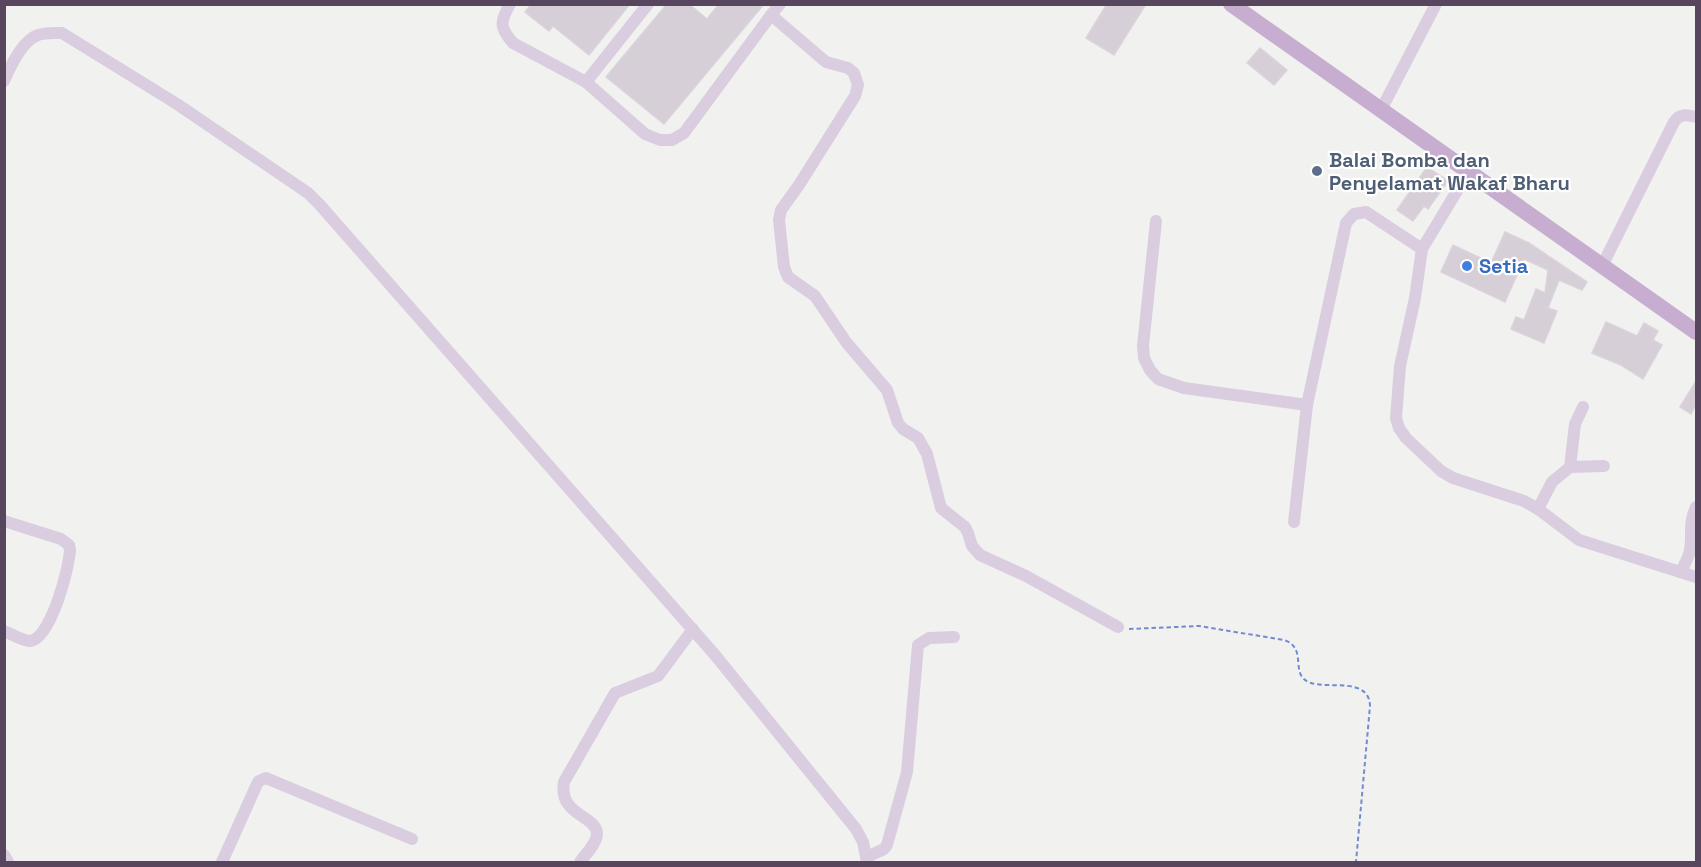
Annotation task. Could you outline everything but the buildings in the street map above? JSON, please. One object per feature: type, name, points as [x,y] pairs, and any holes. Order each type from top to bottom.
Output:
[{"type":"main road","points":[[1231,4],[1696,332]]},
{"type":"street","points":[[586,82],[648,4]]},
{"type":"street","points":[[510,5],[502,19],[504,34],[513,43],[586,82],[645,134],[660,140],[672,140],[684,133],[780,4]]},
{"type":"street","points":[[1381,110],[1436,4]]},
{"type":"street","points":[[771,15],[826,62],[848,68],[856,76],[858,86],[855,96],[781,210],[779,220],[786,274],[814,296],[846,342],[888,392],[898,423],[918,438],[927,454],[941,508],[965,527],[974,550],[1118,627]]},
{"type":"street","points":[[4,81],[19,52],[36,35],[62,33],[177,104],[308,193],[321,205],[693,629],[856,829],[863,842],[867,860],[887,845],[907,772],[918,645],[929,638],[954,637]]},
{"type":"street","points":[[1602,266],[1674,122],[1680,116],[1696,117]]},
{"type":"street","points":[[1469,171],[1422,249],[1415,298],[1400,366],[1396,418],[1399,428],[1406,438],[1441,471],[1453,478],[1524,501],[1579,540],[1696,577]]},
{"type":"street","points":[[1294,522],[1308,405],[1343,229],[1349,218],[1360,212],[1372,215],[1422,249]]},
{"type":"street","points":[[1156,221],[1143,346],[1144,358],[1154,375],[1158,379],[1184,388],[1308,405]]},
{"type":"street","points":[[1570,467],[1575,424],[1583,407]]},
{"type":"street","points":[[1538,509],[1552,482],[1570,467],[1604,466]]},
{"type":"street","points":[[1681,572],[1693,554],[1690,528],[1696,507]]},
{"type":"street","points":[[4,521],[61,539],[69,545],[70,550],[54,614],[41,635],[28,641],[4,631]]},
{"type":"street","points":[[580,862],[597,837],[597,831],[594,826],[568,806],[564,798],[564,782],[615,693],[658,676],[693,629]]},
{"type":"street","points":[[222,862],[257,784],[266,778],[412,839]]},
{"type":"street","points":[[4,855],[8,862]]},
{"type":"path","points":[[1118,627],[1127,630],[1199,626],[1284,640],[1296,648],[1299,672],[1305,681],[1354,687],[1364,691],[1370,700],[1370,706],[1356,862]]},
{"type":"place","name":"Balai Bomba dan Penyelamat Wakaf Bharu","points":[[1317,171]]},
{"type":"place","name":"Setia","points":[[1467,266]]}]
